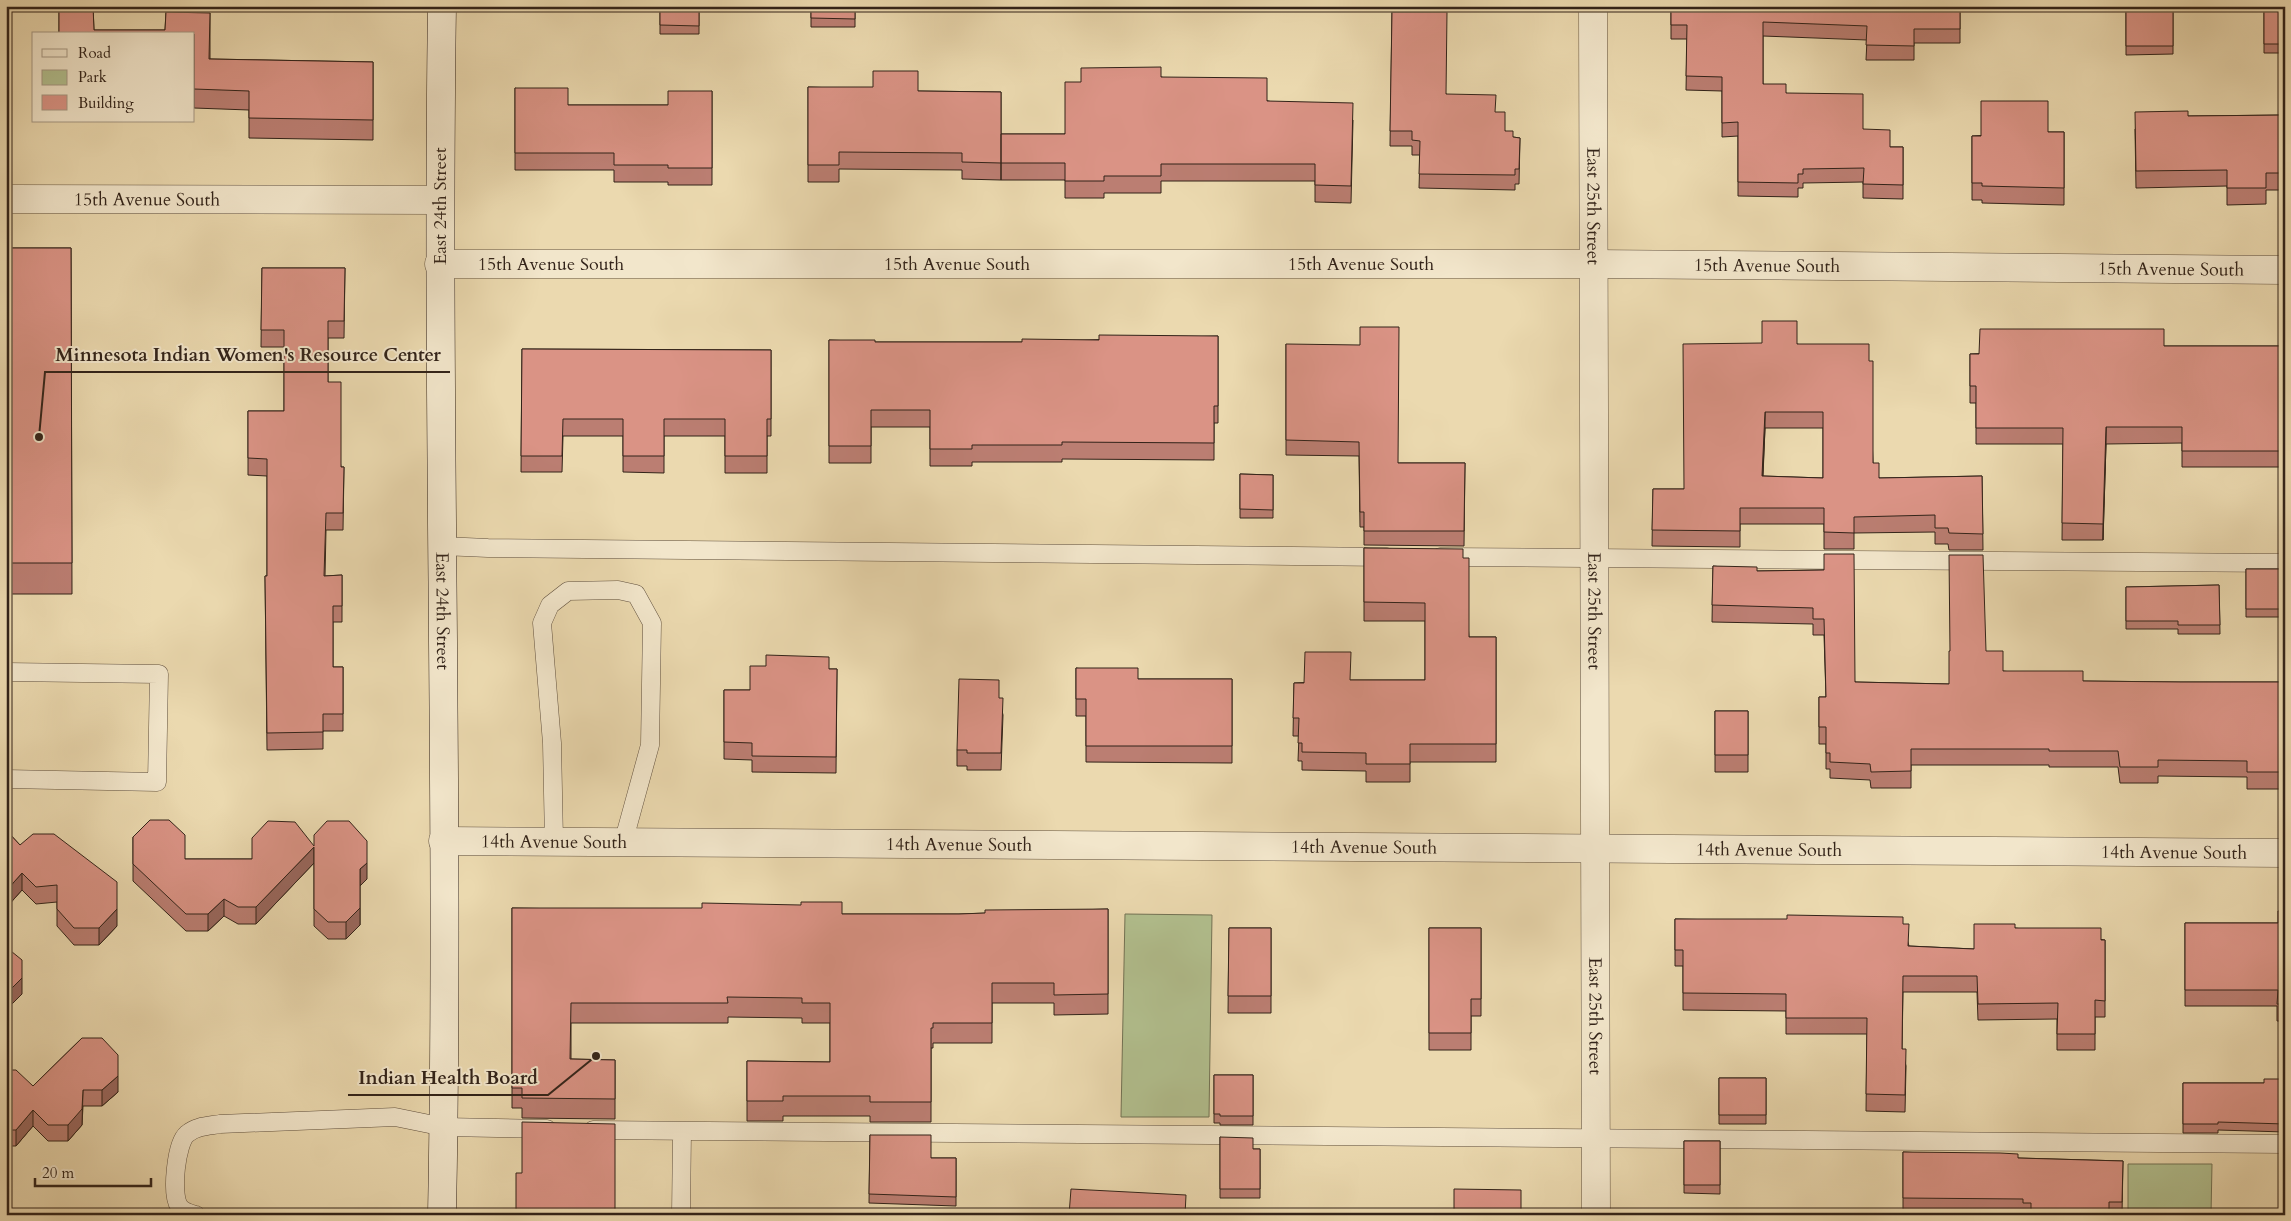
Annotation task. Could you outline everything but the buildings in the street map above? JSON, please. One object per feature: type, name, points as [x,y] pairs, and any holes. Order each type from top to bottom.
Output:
[{"type":"street","name":"East 24th Street","points":[[442,6],[439,200],[444,1127],[442,1215]]},
{"type":"street","name":"East 25th Street","points":[[1593,6],[1592,559],[1596,1215]]},
{"type":"street","name":"15th Avenue South","points":[[6,199],[439,200]]},
{"type":"street","name":"15th Avenue South","points":[[439,264],[1593,264],[2285,270]]},
{"type":"street","name":"14th Avenue South","points":[[443,841],[1595,847],[2285,853]]},
{"type":"lane","points":[[442,546],[1406,557]]},
{"type":"lane","points":[[1426,557],[2285,563]]},
{"type":"lane","points":[[554,841],[552,743],[542,623],[550,604],[568,591],[618,590],[636,594],[652,623],[650,745],[623,843]]},
{"type":"lane","points":[[6,672],[159,674],[157,782],[6,779]]},
{"type":"lane","points":[[196,1215],[186,1212],[178,1205],[174,1184],[179,1153],[185,1135],[199,1127],[220,1124],[395,1118],[444,1127],[682,1131],[2285,1144]]},
{"type":"lane","points":[[680,1215],[682,1131]]},
{"type":"green space","points":[[1125,914],[1212,915],[1209,1117],[1121,1117]]},
{"type":"green space","points":[[2128,1164],[2212,1164],[2211,1215],[2128,1215]]},
{"type":"place","name":"Minnesota Indian Women's Resource Center","points":[[39,437]]},
{"type":"place","name":"Indian Health Board","points":[[596,1056]]}]
